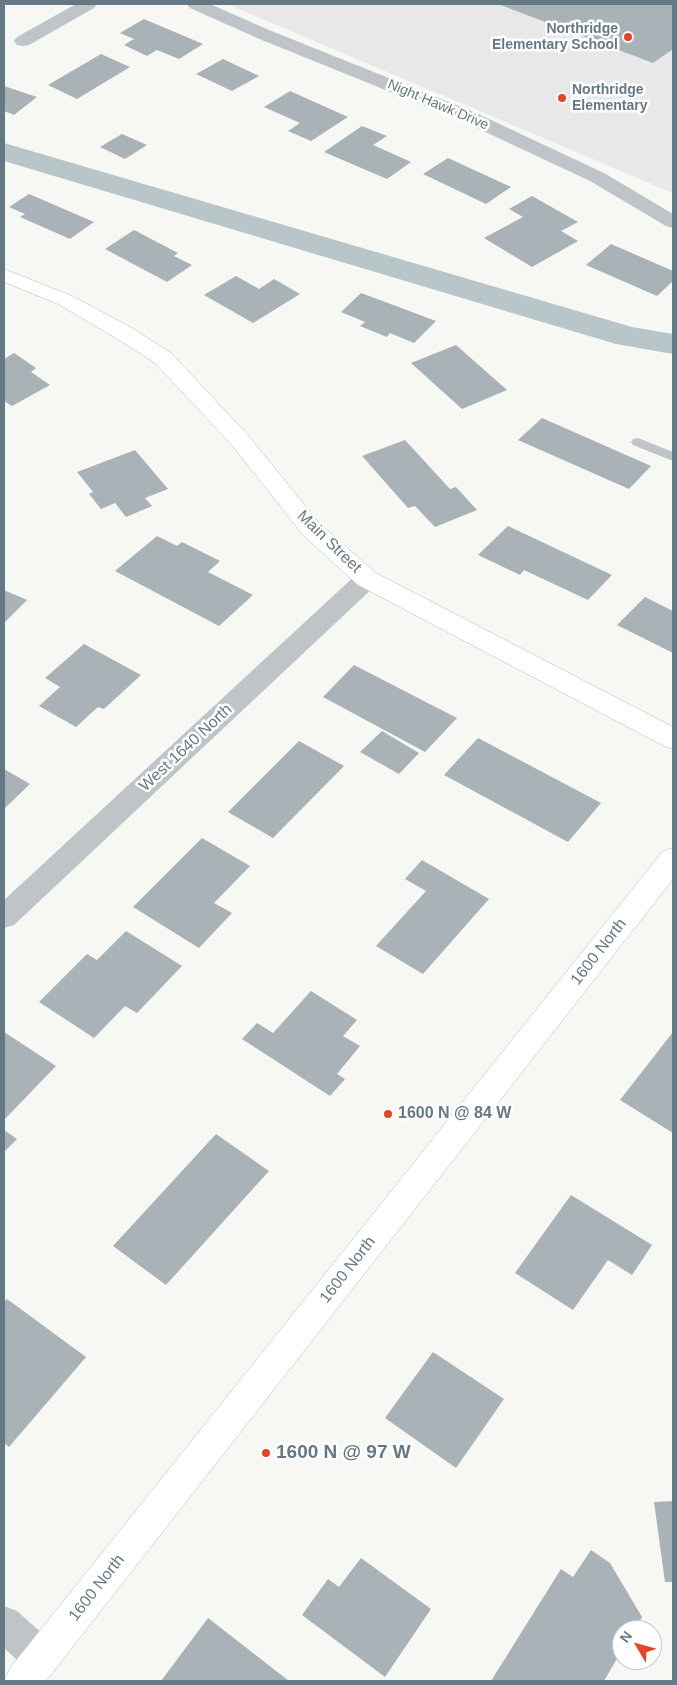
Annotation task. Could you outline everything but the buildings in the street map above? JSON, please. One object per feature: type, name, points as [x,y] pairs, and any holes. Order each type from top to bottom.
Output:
[{"type":"street","points":[[23,41],[88,4]]},
{"type":"street","name":"Night Hawk Drive","points":[[196,4],[263,34],[469,117],[597,177],[673,222]]},
{"type":"street","name":"Main Street","points":[[4,275],[66,300],[163,358],[239,439],[312,530],[367,579],[673,739]]},
{"type":"street","name":"West 1640 North","points":[[4,917],[367,579]]},
{"type":"street","name":"1600 North","points":[[33,1670],[673,859]]},
{"type":"street","points":[[4,1624],[33,1670]]},
{"type":"lane","points":[[638,442],[673,457]]},
{"type":"shaded area","name":"Northridge Elementary","points":[[227,4],[673,4],[673,193]]},
{"type":"waterway","points":[[4,152],[628,337],[673,344]]},
{"type":"place","name":"Northridge Elementary School","points":[[628,37]]},
{"type":"place","name":"Northridge Elementary","points":[[562,98]]},
{"type":"place","name":"1600 N @ 84 W","points":[[388,1114]]},
{"type":"place","name":"1600 N @ 97 W","points":[[266,1453]]}]
